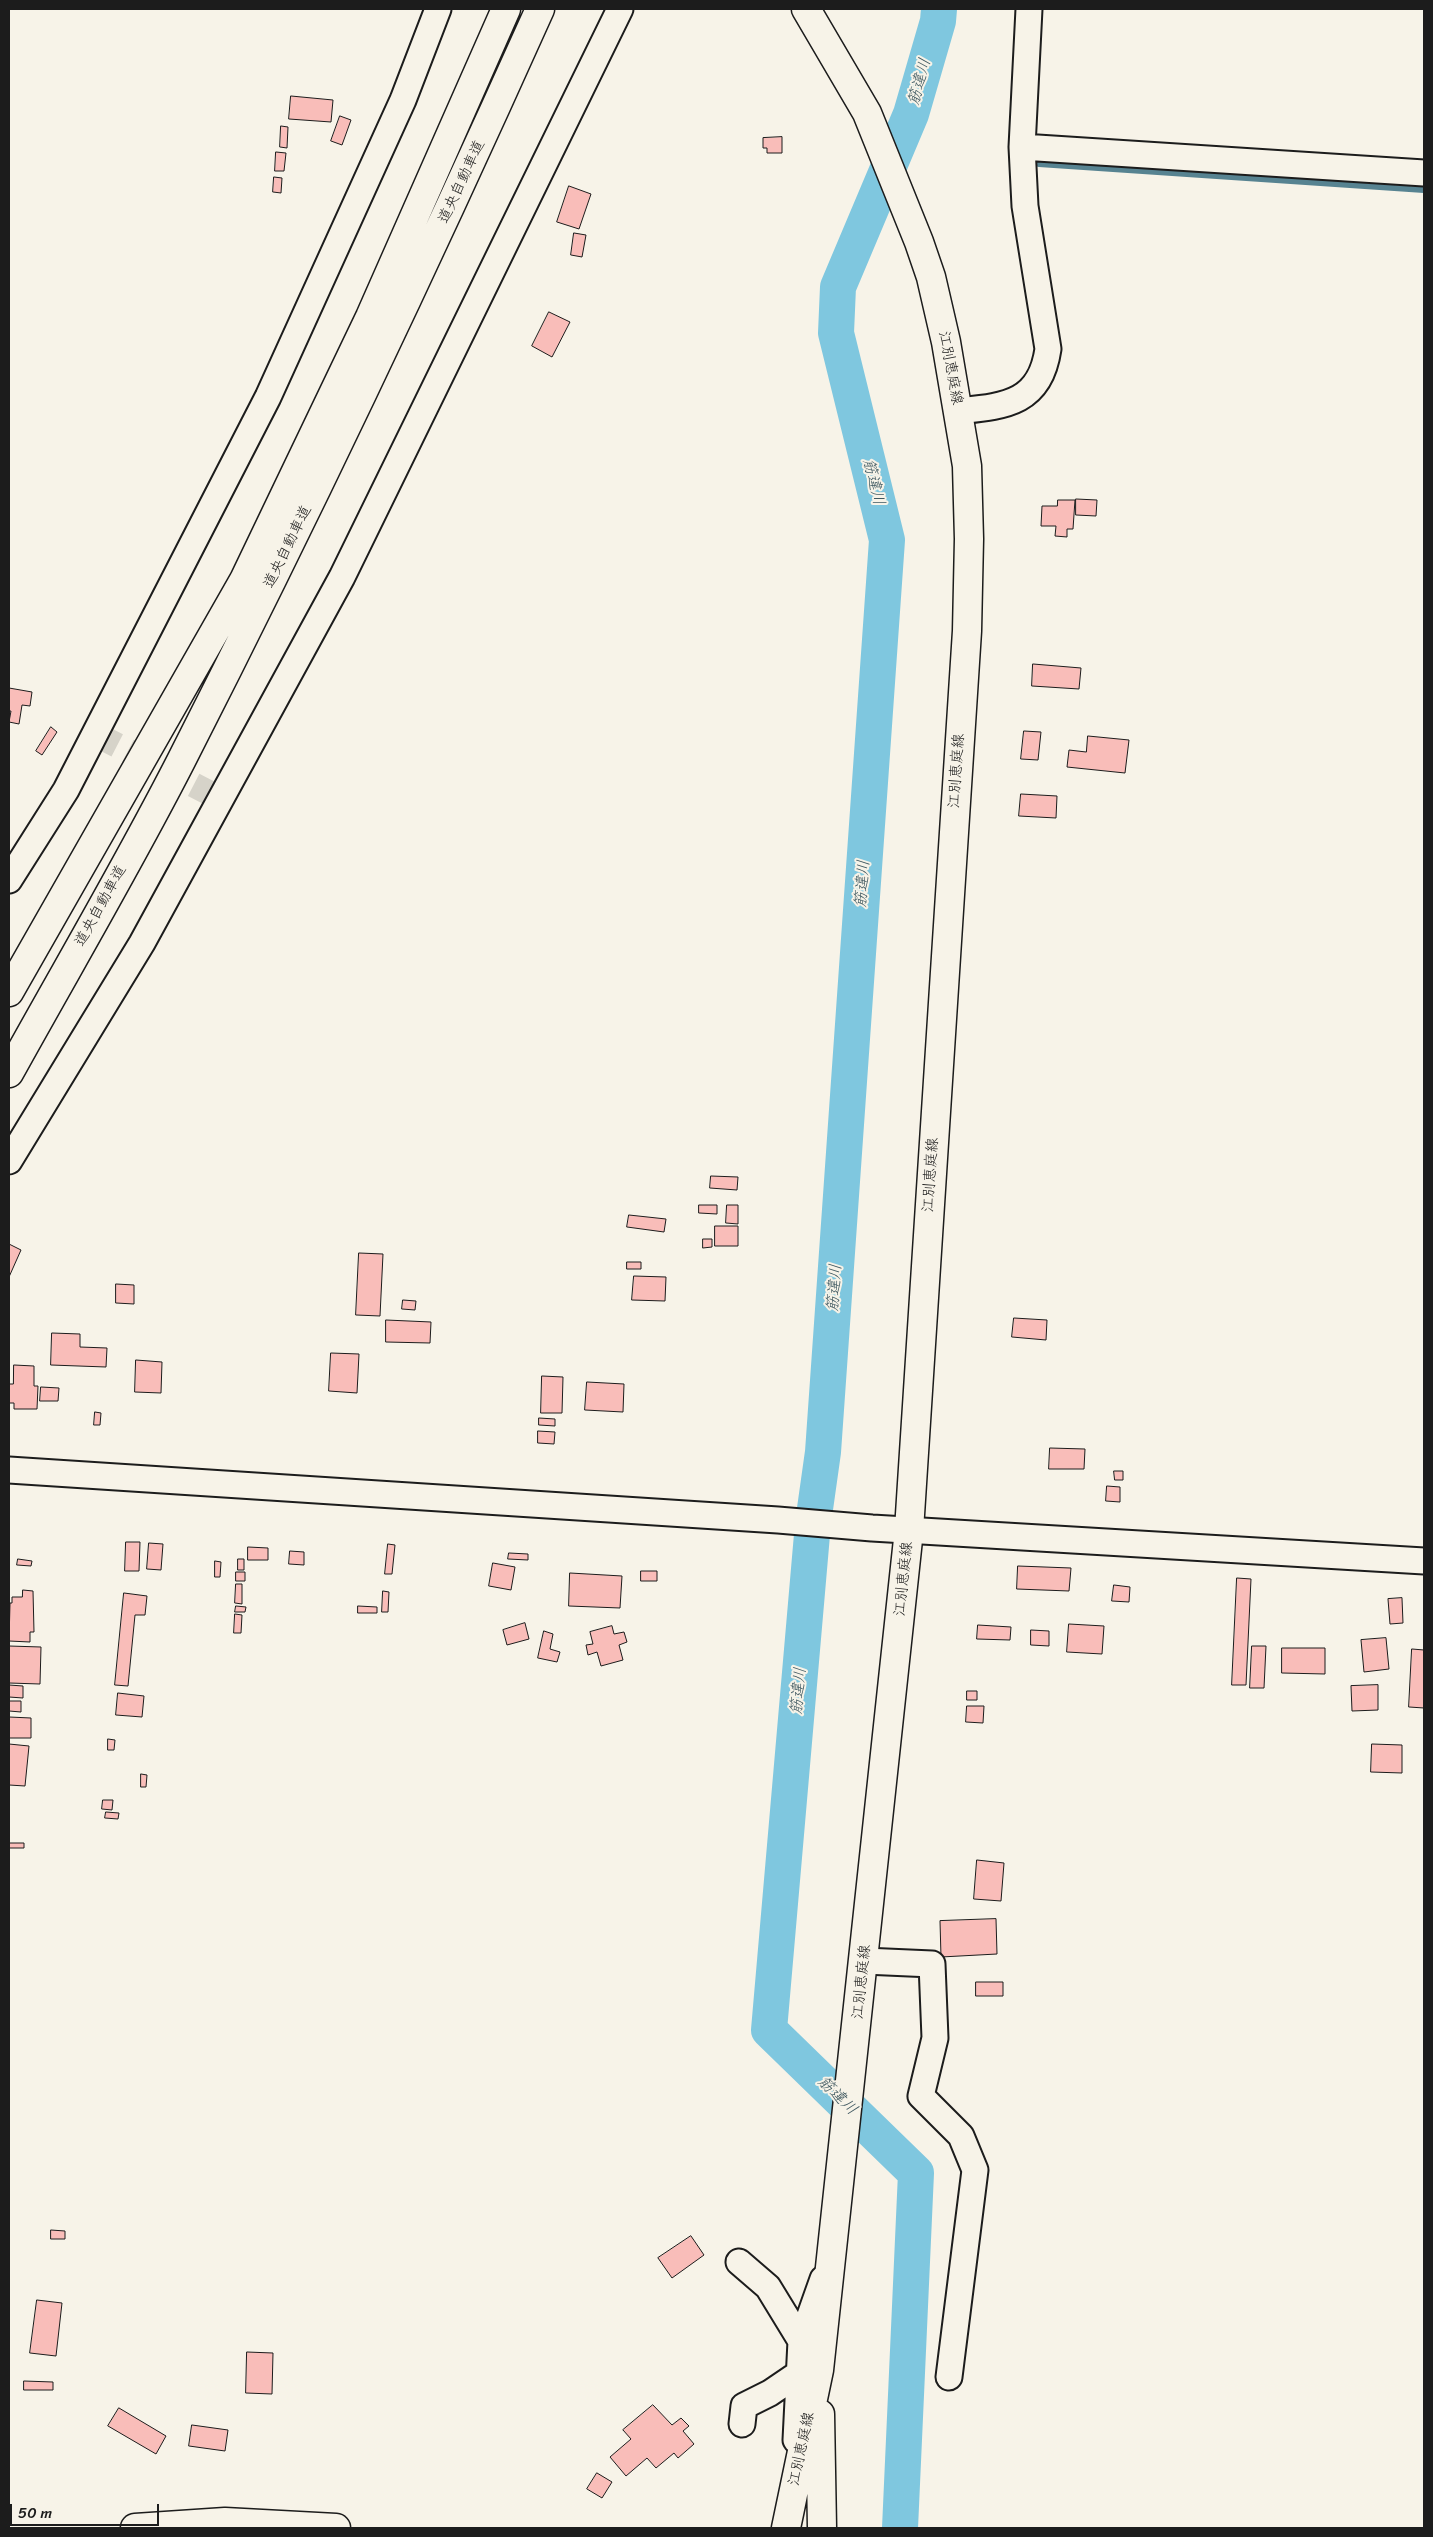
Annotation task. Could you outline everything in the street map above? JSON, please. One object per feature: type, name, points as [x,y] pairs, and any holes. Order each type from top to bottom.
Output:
[{"type":"main road","name":"道央自動車道","points":[[9,992],[244,580],[370,317],[506,9]]},
{"type":"main road","name":"道央自動車道","points":[[9,1072],[180,762],[296,531],[470,164],[540,9]]},
{"type":"main road","name":"江別恵庭線","points":[[786,2528],[795,2483],[809,2372],[832,2252],[909,1530],[967,631],[969,539],[967,475],[958,411],[946,342],[931,277],[867,112],[806,9]]},
{"type":"main road","name":"江別恵庭線","points":[[809,2372],[822,2528]]},
{"type":"main road","points":[[135,2528],[225,2522],[336,2528]]},
{"type":"street","points":[[9,880],[66,790],[268,397],[403,100],[438,9]]},
{"type":"street","points":[[9,1160],[142,943],[342,577],[620,9]]},
{"type":"street","points":[[958,411],[1001,407],[1026,395],[1038,383],[1046,367],[1048,349],[1025,206],[1022,147],[1029,9]]},
{"type":"street","points":[[1022,147],[1424,173]]},
{"type":"street","points":[[9,1470],[778,1520],[872,1528],[1424,1561]]},
{"type":"street","points":[[864,1961],[932,1964],[935,2038],[921,2096],[961,2136],[976,2170],[949,2377]]},
{"type":"street","points":[[801,2341],[832,2252]]},
{"type":"street","points":[[739,2262],[768,2287],[801,2341],[809,2372],[744,2406],[742,2424]]},
{"type":"building","points":[[291,96],[333,100],[331,122],[289,119]]},
{"type":"building","points":[[340,116],[351,120],[342,145],[331,141]]},
{"type":"building","points":[[281,126],[288,127],[287,148],[280,147]]},
{"type":"building","points":[[782,137],[782,153],[767,153],[767,148],[763,148],[763,138]]},
{"type":"building","points":[[276,152],[286,153],[284,171],[275,171]]},
{"type":"building","points":[[274,177],[282,178],[281,193],[273,192]]},
{"type":"building","points":[[569,186],[591,194],[579,229],[557,222]]},
{"type":"building","points":[[574,233],[586,235],[582,257],[571,255]]},
{"type":"building","points":[[549,312],[570,322],[552,357],[532,346]]},
{"type":"building","points":[[1076,499],[1097,500],[1096,516],[1076,515]]},
{"type":"building","points":[[1058,500],[1075,500],[1073,529],[1067,529],[1067,537],[1055,536],[1056,526],[1041,526],[1042,506],[1057,506]]},
{"type":"building","points":[[1033,664],[1081,668],[1079,689],[1032,686]]},
{"type":"building","points":[[9,688],[32,692],[30,706],[22,705],[19,724],[9,722],[11,711],[9,711]]},
{"type":"building","points":[[51,727],[57,732],[42,755],[36,751]]},
{"type":"building","points":[[1024,731],[1041,732],[1038,760],[1021,759]]},
{"type":"building","points":[[1088,736],[1129,740],[1125,773],[1067,767],[1069,750],[1086,752]]},
{"type":"building","points":[[1021,794],[1057,796],[1056,818],[1019,816]]},
{"type":"building","points":[[711,1176],[738,1177],[737,1190],[710,1188]]},
{"type":"building","points":[[699,1205],[717,1205],[717,1214],[699,1213]]},
{"type":"building","points":[[727,1205],[738,1205],[738,1224],[726,1223]]},
{"type":"building","points":[[629,1215],[666,1219],[664,1232],[627,1227]]},
{"type":"building","points":[[715,1226],[738,1226],[738,1246],[715,1246]]},
{"type":"building","points":[[703,1239],[712,1239],[712,1247],[703,1248]]},
{"type":"building","points":[[9,1244],[21,1250],[9,1277]]},
{"type":"building","points":[[359,1253],[383,1254],[380,1316],[356,1315]]},
{"type":"building","points":[[627,1262],[641,1262],[641,1269],[627,1269]]},
{"type":"building","points":[[634,1276],[666,1277],[665,1301],[632,1300]]},
{"type":"building","points":[[116,1284],[134,1285],[134,1304],[116,1303]]},
{"type":"building","points":[[403,1300],[416,1301],[415,1310],[402,1309]]},
{"type":"building","points":[[1014,1318],[1047,1320],[1046,1340],[1012,1337]]},
{"type":"building","points":[[386,1320],[431,1322],[430,1343],[386,1342]]},
{"type":"building","points":[[52,1333],[80,1334],[80,1347],[107,1348],[106,1367],[51,1365]]},
{"type":"building","points":[[331,1353],[359,1354],[357,1393],[329,1391]]},
{"type":"building","points":[[136,1360],[162,1362],[161,1393],[135,1392]]},
{"type":"building","points":[[14,1365],[34,1366],[34,1386],[38,1386],[37,1409],[14,1409],[14,1403],[9,1403],[9,1384],[13,1384]]},
{"type":"building","points":[[542,1376],[563,1377],[562,1413],[541,1413]]},
{"type":"building","points":[[587,1382],[624,1384],[623,1412],[585,1410]]},
{"type":"building","points":[[41,1387],[59,1388],[58,1401],[40,1401]]},
{"type":"building","points":[[95,1412],[101,1413],[100,1425],[94,1425]]},
{"type":"building","points":[[539,1418],[555,1419],[555,1426],[539,1425]]},
{"type":"building","points":[[538,1431],[555,1432],[554,1444],[538,1443]]},
{"type":"building","points":[[1050,1448],[1085,1449],[1084,1469],[1049,1469]]},
{"type":"building","points":[[1114,1471],[1123,1471],[1123,1480],[1115,1480]]},
{"type":"building","points":[[1107,1486],[1120,1487],[1120,1502],[1106,1501]]},
{"type":"building","points":[[126,1542],[140,1542],[139,1571],[125,1571]]},
{"type":"building","points":[[149,1543],[163,1544],[161,1570],[147,1569]]},
{"type":"building","points":[[388,1544],[395,1545],[392,1574],[385,1574]]},
{"type":"building","points":[[248,1547],[268,1548],[268,1560],[248,1560]]},
{"type":"building","points":[[290,1551],[304,1552],[304,1565],[289,1564]]},
{"type":"building","points":[[509,1553],[528,1554],[528,1560],[508,1559]]},
{"type":"building","points":[[18,1559],[32,1561],[31,1566],[17,1565]]},
{"type":"building","points":[[238,1559],[244,1559],[244,1570],[238,1570]]},
{"type":"building","points":[[215,1561],[221,1562],[220,1577],[215,1577]]},
{"type":"building","points":[[493,1563],[515,1567],[511,1590],[489,1586]]},
{"type":"building","points":[[1018,1566],[1071,1568],[1069,1591],[1017,1589]]},
{"type":"building","points":[[641,1571],[657,1571],[657,1581],[641,1581]]},
{"type":"building","points":[[236,1572],[245,1572],[245,1581],[236,1581]]},
{"type":"building","points":[[570,1573],[622,1576],[620,1608],[569,1606]]},
{"type":"building","points":[[1237,1578],[1251,1579],[1246,1685],[1232,1685]]},
{"type":"building","points":[[236,1584],[242,1584],[242,1604],[235,1603]]},
{"type":"building","points":[[1114,1585],[1130,1587],[1129,1602],[1112,1601]]},
{"type":"building","points":[[23,1590],[33,1591],[34,1632],[30,1632],[30,1642],[9,1641],[10,1603],[12,1603],[12,1597],[22,1597]]},
{"type":"building","points":[[383,1591],[389,1592],[388,1612],[382,1612]]},
{"type":"building","points":[[124,1593],[147,1596],[145,1615],[135,1615],[128,1686],[115,1685]]},
{"type":"building","points":[[1402,1598],[1403,1623],[1390,1624],[1388,1599]]},
{"type":"building","points":[[236,1606],[246,1607],[245,1612],[235,1612]]},
{"type":"building","points":[[358,1606],[377,1607],[377,1613],[358,1613]]},
{"type":"building","points":[[235,1614],[242,1615],[241,1633],[234,1633]]},
{"type":"building","points":[[525,1623],[529,1639],[507,1645],[503,1630]]},
{"type":"building","points":[[1069,1624],[1104,1626],[1102,1654],[1067,1652]]},
{"type":"building","points":[[978,1625],[1011,1627],[1010,1640],[977,1639]]},
{"type":"building","points":[[612,1626],[614,1634],[624,1632],[627,1642],[619,1645],[623,1660],[601,1666],[597,1652],[588,1655],[586,1645],[593,1644],[590,1632]]},
{"type":"building","points":[[1031,1630],[1049,1631],[1049,1646],[1031,1645]]},
{"type":"building","points":[[544,1631],[553,1634],[550,1649],[560,1652],[557,1662],[538,1658]]},
{"type":"building","points":[[1386,1638],[1389,1669],[1364,1672],[1361,1640]]},
{"type":"building","points":[[9,1646],[41,1647],[40,1684],[9,1683]]},
{"type":"building","points":[[1252,1646],[1266,1646],[1264,1688],[1250,1688]]},
{"type":"building","points":[[1282,1648],[1325,1648],[1325,1674],[1282,1673]]},
{"type":"building","points":[[1412,1649],[1424,1650],[1424,1708],[1409,1707]]},
{"type":"building","points":[[9,1685],[23,1686],[23,1698],[9,1697]]},
{"type":"building","points":[[1378,1685],[1378,1710],[1352,1711],[1351,1686]]},
{"type":"building","points":[[967,1691],[977,1691],[977,1700],[967,1700]]},
{"type":"building","points":[[118,1693],[144,1696],[142,1717],[116,1715]]},
{"type":"building","points":[[9,1701],[21,1701],[21,1712],[9,1711]]},
{"type":"building","points":[[967,1706],[984,1706],[983,1723],[966,1722]]},
{"type":"building","points":[[9,1717],[31,1718],[31,1738],[9,1738]]},
{"type":"building","points":[[108,1739],[115,1740],[114,1750],[108,1750]]},
{"type":"building","points":[[9,1744],[29,1746],[25,1786],[9,1785]]},
{"type":"building","points":[[1372,1744],[1402,1745],[1402,1773],[1371,1772]]},
{"type":"building","points":[[141,1774],[147,1775],[146,1787],[141,1787]]},
{"type":"building","points":[[103,1800],[113,1800],[112,1810],[102,1809]]},
{"type":"building","points":[[106,1812],[119,1813],[118,1819],[105,1818]]},
{"type":"building","points":[[9,1843],[24,1843],[24,1848],[9,1848]]},
{"type":"building","points":[[977,1860],[1004,1863],[1001,1901],[974,1899]]},
{"type":"building","points":[[996,1919],[997,1954],[941,1957],[940,1921]]},
{"type":"building","points":[[976,1982],[1003,1982],[1003,1996],[976,1996]]},
{"type":"building","points":[[51,2230],[65,2231],[65,2239],[51,2239]]},
{"type":"building","points":[[691,2236],[704,2255],[672,2278],[658,2258]]},
{"type":"building","points":[[37,2300],[62,2303],[56,2356],[30,2353]]},
{"type":"building","points":[[247,2352],[273,2353],[272,2394],[246,2393]]},
{"type":"building","points":[[24,2381],[53,2382],[53,2390],[24,2390]]},
{"type":"building","points":[[653,2405],[672,2425],[681,2418],[689,2426],[683,2431],[694,2444],[678,2458],[674,2453],[656,2468],[647,2458],[626,2476],[610,2457],[631,2439],[623,2430]]},
{"type":"building","points":[[119,2408],[166,2436],[156,2454],[108,2426]]},
{"type":"building","points":[[192,2425],[228,2430],[225,2451],[189,2446]]},
{"type":"building","points":[[597,2473],[612,2482],[602,2498],[587,2489]]},
{"type":"waterway","name":"筋違川","points":[[900,2528],[916,2173],[769,2030],[813,1523],[823,1452],[887,540],[836,333],[838,287],[911,114],[938,21],[939,9]]},
{"type":"waterway","points":[[1039,164],[1424,190]]},
{"type":"tunnel","points":[[95,734],[221,799]]}]
